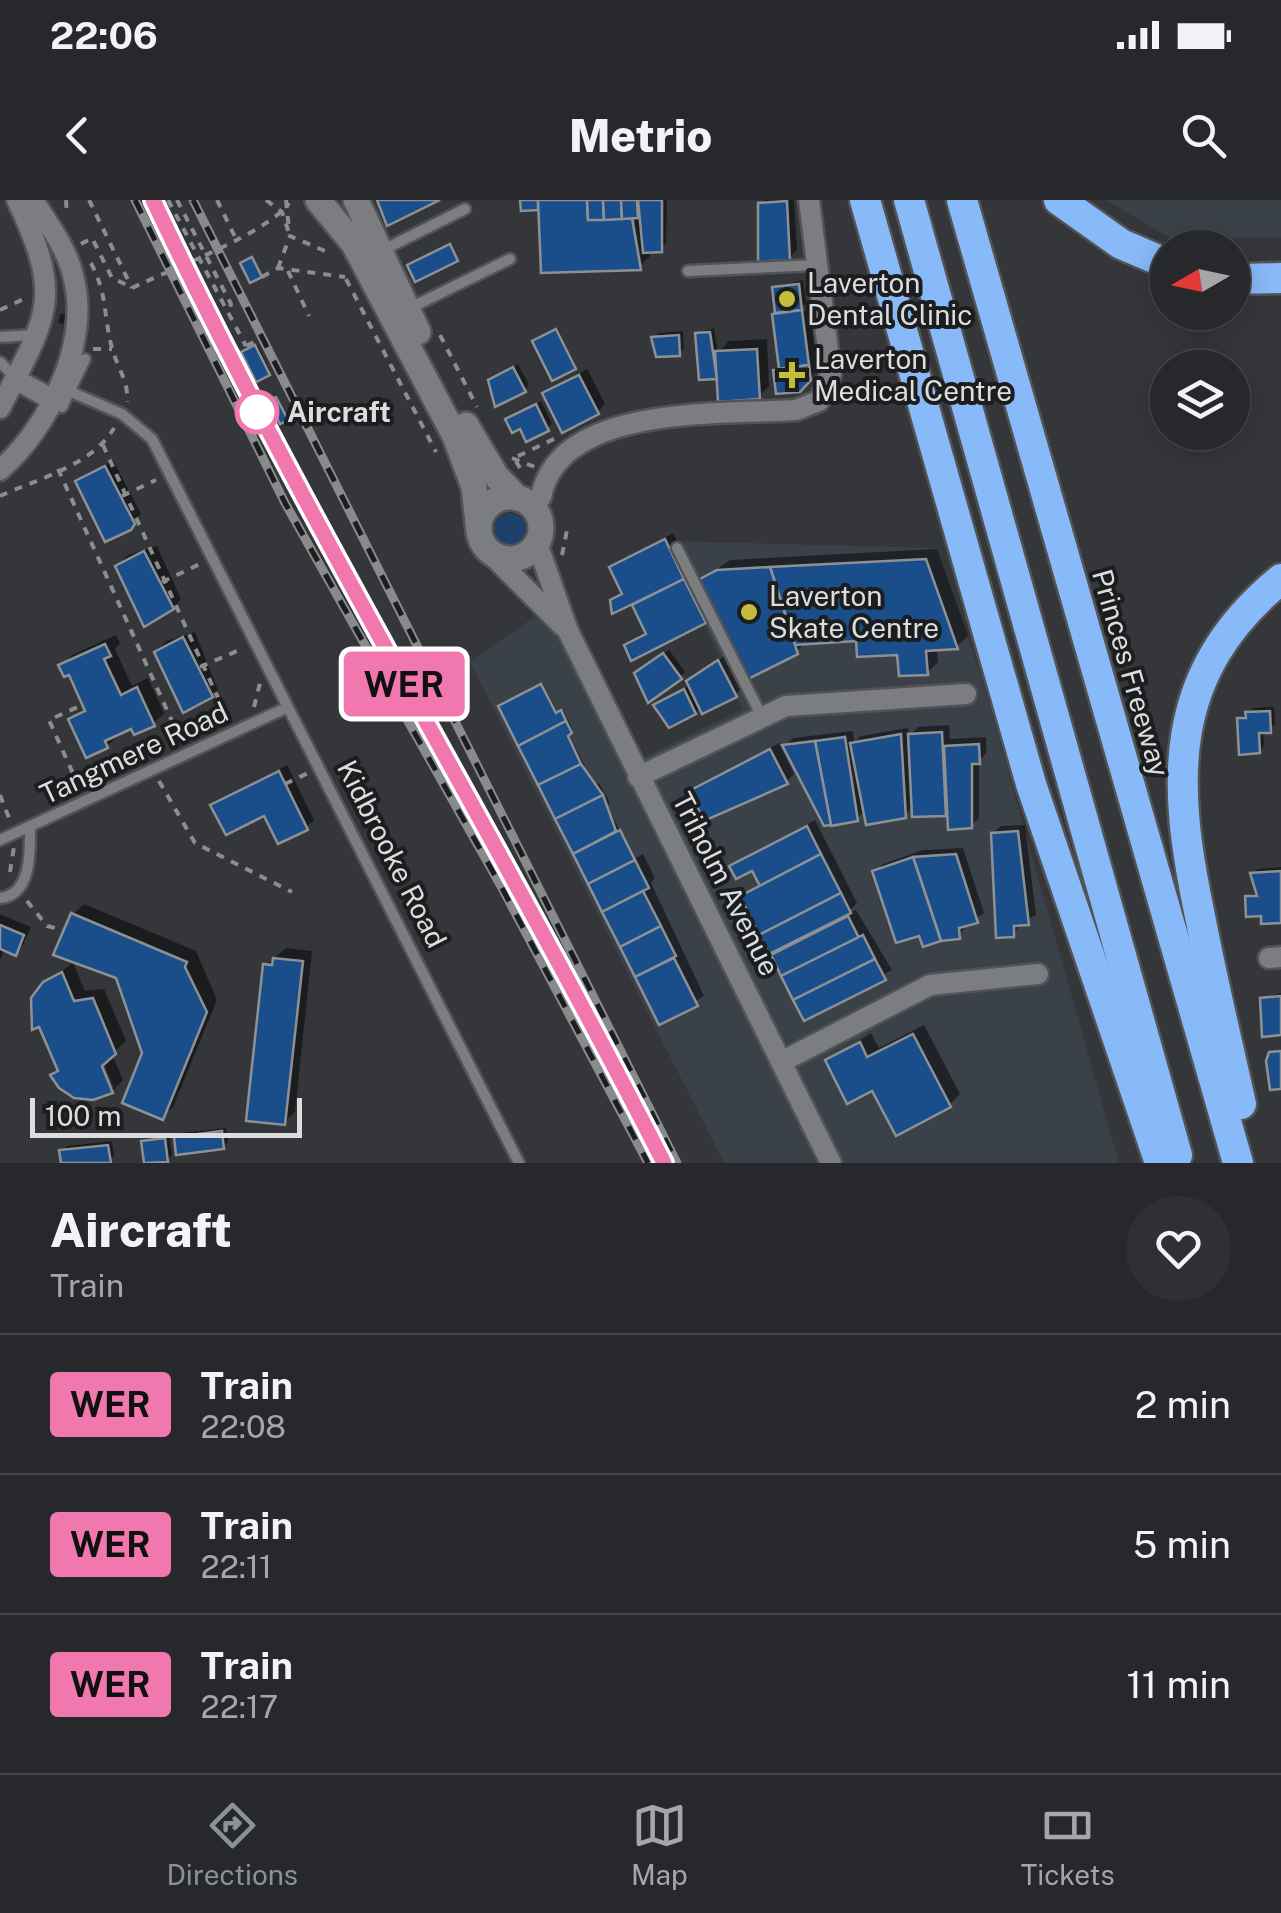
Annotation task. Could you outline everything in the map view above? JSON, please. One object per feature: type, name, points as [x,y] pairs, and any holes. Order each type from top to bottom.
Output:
[{"type":"highway","points":[[864,200],[1031,784],[1160,1163]]},
{"type":"highway","points":[[909,200],[1180,1163]]},
{"type":"highway","name":"Princes Freeway","points":[[962,200],[1238,1163]]},
{"type":"highway","points":[[1059,200],[1121,244],[1150,256]]},
{"type":"highway","points":[[1250,279],[1281,278]]},
{"type":"highway","points":[[1253,1163],[1186,846],[1180,768],[1190,714],[1215,656],[1249,609],[1281,579]]},
{"type":"street","points":[[0,408],[48,304],[48,281],[40,251],[17,200]]},
{"type":"street","points":[[0,470],[62,396],[70,356],[76,288],[65,251],[33,200]]},
{"type":"street","points":[[318,200],[354,244],[455,436],[474,487],[485,542],[512,560],[527,554],[537,542],[539,519],[527,498],[480,452],[415,306],[380,252],[356,200]]},
{"type":"street","points":[[485,542],[489,505],[527,498],[568,452],[622,424],[796,410],[819,401],[830,374],[809,200]]},
{"type":"street","name":"Kidbrooke Road","points":[[16,378],[62,396]]},
{"type":"street","name":"Triholm Avenue","points":[[485,542],[568,631]]},
{"type":"street","name":"Triholm Avenue","points":[[537,542],[568,631],[831,1163]]},
{"type":"street","points":[[638,777],[786,706],[966,694]]},
{"type":"street","points":[[781,1062],[930,985],[1038,974]]},
{"type":"lane","points":[[380,252],[465,208]]},
{"type":"lane","points":[[415,306],[510,260]]},
{"type":"lane","points":[[688,271],[817,266]]},
{"type":"lane","points":[[0,338],[36,334]]},
{"type":"lane","points":[[62,396],[85,358]]},
{"type":"lane","name":"Kidbrooke Road","points":[[0,362],[16,378]]},
{"type":"lane","name":"Kidbrooke Road","points":[[62,396],[122,414],[152,440],[519,1163]]},
{"type":"lane","points":[[677,548],[762,718]]},
{"type":"lane","name":"Tangmere Road","points":[[0,840],[286,708]]},
{"type":"lane","points":[[0,898],[11,897],[22,886],[30,826]]},
{"type":"path","points":[[56,200],[67,216],[66,200]]},
{"type":"path","points":[[89,200],[132,288]]},
{"type":"path","points":[[168,200],[246,346]]},
{"type":"path","points":[[177,200],[230,304],[229,312]]},
{"type":"path","points":[[217,200],[236,239]]},
{"type":"path","points":[[266,200],[282,212],[290,236],[335,255],[420,423]]},
{"type":"path","points":[[132,288],[236,239],[282,212],[287,201]]},
{"type":"path","points":[[278,268],[290,236],[287,201]]},
{"type":"path","points":[[81,244],[92,238],[112,278],[132,288]]},
{"type":"path","points":[[262,277],[278,268],[345,277]]},
{"type":"path","points":[[288,269],[310,316]]},
{"type":"path","points":[[415,306],[478,410]]},
{"type":"path","points":[[107,318],[112,349],[127,388],[122,414]]},
{"type":"path","points":[[232,353],[258,340]]},
{"type":"path","points":[[0,496],[103,445],[117,424],[126,430]]},
{"type":"path","points":[[103,445],[228,720]]},
{"type":"path","points":[[500,454],[550,470]]},
{"type":"path","points":[[124,496],[160,478],[155,468]]},
{"type":"path","points":[[58,470],[178,742],[196,734]]},
{"type":"path","points":[[559,570],[568,525]]},
{"type":"path","points":[[164,582],[202,563],[208,574]]},
{"type":"path","points":[[236,632],[252,663]]},
{"type":"path","points":[[202,666],[244,648]]},
{"type":"path","points":[[250,713],[257,703],[260,679]]},
{"type":"path","points":[[80,787],[49,720],[82,705]]},
{"type":"path","points":[[212,727],[236,717]]},
{"type":"path","points":[[153,770],[196,843],[292,892]]},
{"type":"path","points":[[286,784],[308,773]]},
{"type":"path","points":[[0,823],[10,819]]},
{"type":"shaded area","points":[[1106,200],[1281,200],[1281,237],[1250,238],[1250,230],[1157,230]]},
{"type":"shaded area","points":[[510,514],[522,519],[527,531],[522,543],[510,548],[498,543],[493,531],[498,519]]},
{"type":"shaded area","points":[[666,541],[936,548],[980,672],[1119,1163],[724,1163],[470,662],[563,597],[642,758],[743,709]]},
{"type":"building","points":[[377,200],[440,200],[387,226]]},
{"type":"building","points":[[520,200],[538,200],[538,210],[521,211]]},
{"type":"building","points":[[538,200],[587,200],[588,220],[632,218],[641,270],[541,273]]},
{"type":"building","points":[[587,200],[603,200],[604,220],[588,220]]},
{"type":"building","points":[[603,200],[621,200],[622,219],[604,220]]},
{"type":"building","points":[[621,200],[637,200],[638,218],[622,219]]},
{"type":"building","points":[[638,200],[662,200],[662,252],[643,253]]},
{"type":"building","points":[[787,201],[790,260],[758,262],[758,203]]},
{"type":"building","points":[[450,244],[458,261],[415,282],[407,265]]},
{"type":"building","points":[[252,257],[262,277],[250,283],[240,263]]},
{"type":"building","name":"Laverton Dental Clinic","points":[[799,284],[802,310],[775,313],[772,287]]},
{"type":"building","points":[[802,310],[809,365],[779,369],[772,314]]},
{"type":"building","points":[[556,329],[576,369],[552,381],[532,341]]},
{"type":"building","points":[[710,332],[717,379],[699,380],[695,333]]},
{"type":"building","points":[[679,335],[680,356],[656,357],[651,337]]},
{"type":"building","points":[[255,345],[270,375],[256,382],[241,352]]},
{"type":"building","points":[[757,349],[760,399],[718,402],[715,351]]},
{"type":"building","name":"Laverton Medical Centre","points":[[809,365],[811,380],[800,392],[776,394],[773,370]]},
{"type":"building","points":[[513,367],[526,392],[495,407],[488,380]]},
{"type":"building","points":[[579,375],[599,414],[562,433],[542,393]]},
{"type":"building","points":[[276,397],[288,420],[280,424],[268,402]]},
{"type":"building","points":[[536,404],[549,431],[526,442],[520,429],[512,433],[505,419]]},
{"type":"building","points":[[105,466],[135,524],[131,530],[105,542],[75,481]]},
{"type":"building","points":[[665,539],[684,579],[612,614],[610,600],[622,594],[609,567]]},
{"type":"building","points":[[144,551],[174,609],[144,627],[115,566]]},
{"type":"building","points":[[926,559],[958,649],[926,651],[928,675],[899,676],[897,655],[857,657],[856,641],[795,645],[770,567]]},
{"type":"building","name":"Laverton Skate Centre","points":[[770,567],[798,654],[748,679],[698,580],[717,570]]},
{"type":"building","points":[[684,579],[706,623],[631,661],[624,645],[646,634],[632,605]]},
{"type":"building","points":[[183,637],[213,697],[183,713],[154,652]]},
{"type":"building","points":[[105,644],[111,656],[104,659],[121,695],[137,687],[155,726],[134,735],[131,729],[105,741],[108,748],[86,758],[68,719],[85,711],[69,675],[64,677],[58,665]]},
{"type":"building","points":[[663,653],[682,679],[648,703],[634,673]]},
{"type":"building","points":[[718,660],[737,697],[702,714],[686,681]]},
{"type":"building","points":[[541,684],[556,713],[561,710],[566,721],[518,746],[498,706]]},
{"type":"building","points":[[684,689],[696,714],[669,728],[653,705]]},
{"type":"building","points":[[1270,711],[1271,733],[1259,733],[1260,753],[1239,755],[1237,718],[1246,718],[1245,712]]},
{"type":"building","points":[[566,721],[572,733],[568,736],[581,764],[538,785],[518,746]]},
{"type":"building","points":[[942,732],[946,816],[912,817],[908,734]]},
{"type":"building","points":[[901,734],[906,818],[866,825],[850,743]]},
{"type":"building","points":[[845,737],[858,821],[831,826],[815,741]]},
{"type":"building","points":[[815,741],[831,825],[824,826],[782,745]]},
{"type":"building","points":[[979,744],[980,764],[972,764],[972,828],[948,830],[944,746]]},
{"type":"building","points":[[770,749],[788,784],[704,821],[689,791]]},
{"type":"building","points":[[581,764],[603,795],[555,819],[538,785]]},
{"type":"building","points":[[279,771],[308,830],[278,844],[264,816],[226,835],[210,805]]},
{"type":"building","points":[[603,795],[616,831],[573,854],[555,819]]},
{"type":"building","points":[[807,826],[821,854],[760,886],[752,871],[736,879],[729,866]]},
{"type":"building","points":[[620,830],[635,860],[588,884],[573,854]]},
{"type":"building","points":[[1018,831],[1029,925],[1014,926],[1014,937],[996,938],[991,833]]},
{"type":"building","points":[[821,854],[841,893],[759,935],[740,896]]},
{"type":"building","points":[[956,854],[978,923],[959,928],[960,939],[941,941],[913,857]]},
{"type":"building","points":[[913,857],[941,941],[923,947],[919,936],[896,943],[872,871]]},
{"type":"building","points":[[635,860],[649,888],[602,912],[588,884]]},
{"type":"building","points":[[1281,871],[1281,923],[1261,924],[1261,916],[1246,917],[1245,896],[1257,896],[1250,873]]},
{"type":"building","points":[[643,891],[661,926],[620,947],[602,912]]},
{"type":"building","points":[[841,893],[851,913],[769,954],[759,935]]},
{"type":"building","points":[[71,913],[187,962],[185,967],[207,1012],[163,1120],[122,1103],[142,1053],[116,978],[53,955]]},
{"type":"building","points":[[848,916],[859,938],[781,976],[771,955]]},
{"type":"building","points":[[0,925],[24,935],[16,956],[0,949]]},
{"type":"building","points":[[661,926],[676,956],[635,977],[620,947]]},
{"type":"building","points":[[863,935],[875,959],[793,1000],[781,976]]},
{"type":"building","points":[[273,958],[303,961],[285,1125],[246,1121],[263,964],[272,965]]},
{"type":"building","points":[[674,958],[698,1006],[659,1025],[635,977]]},
{"type":"building","points":[[875,959],[886,980],[804,1021],[793,1000]]},
{"type":"building","points":[[62,972],[74,1001],[93,998],[116,1054],[102,1066],[113,1093],[93,1100],[74,1098],[59,1088],[50,1075],[58,1071],[39,1027],[32,1030],[31,998],[43,982]]},
{"type":"building","points":[[1281,996],[1281,1035],[1262,1037],[1260,998]]},
{"type":"building","points":[[913,1034],[951,1107],[896,1136],[872,1091],[847,1104],[825,1060],[860,1042],[867,1057]]},
{"type":"building","points":[[1281,1051],[1281,1089],[1270,1090],[1266,1061],[1269,1052]]},
{"type":"building","points":[[222,1131],[224,1149],[176,1155],[174,1137]]},
{"type":"building","points":[[165,1138],[168,1162],[144,1163],[141,1141]]},
{"type":"building","points":[[108,1145],[111,1163],[61,1163],[59,1150]]},
{"type":"railway","points":[[135,200],[285,503],[502,888],[648,1163]]},
{"type":"railway","points":[[153,200],[307,508],[580,999]]},
{"type":"railway","points":[[193,200],[677,1163]]},
{"type":"train","name":"WER","points":[[153,200],[296,488],[549,941],[664,1163]]},
{"type":"place","name":"Laverton Dental Clinic","points":[[787,299]]},
{"type":"place","name":"Laverton Medical Centre","points":[[792,375]]},
{"type":"place","name":"Aircraft","points":[[257,412]]},
{"type":"place","name":"Laverton Skate Centre","points":[[749,612]]}]
